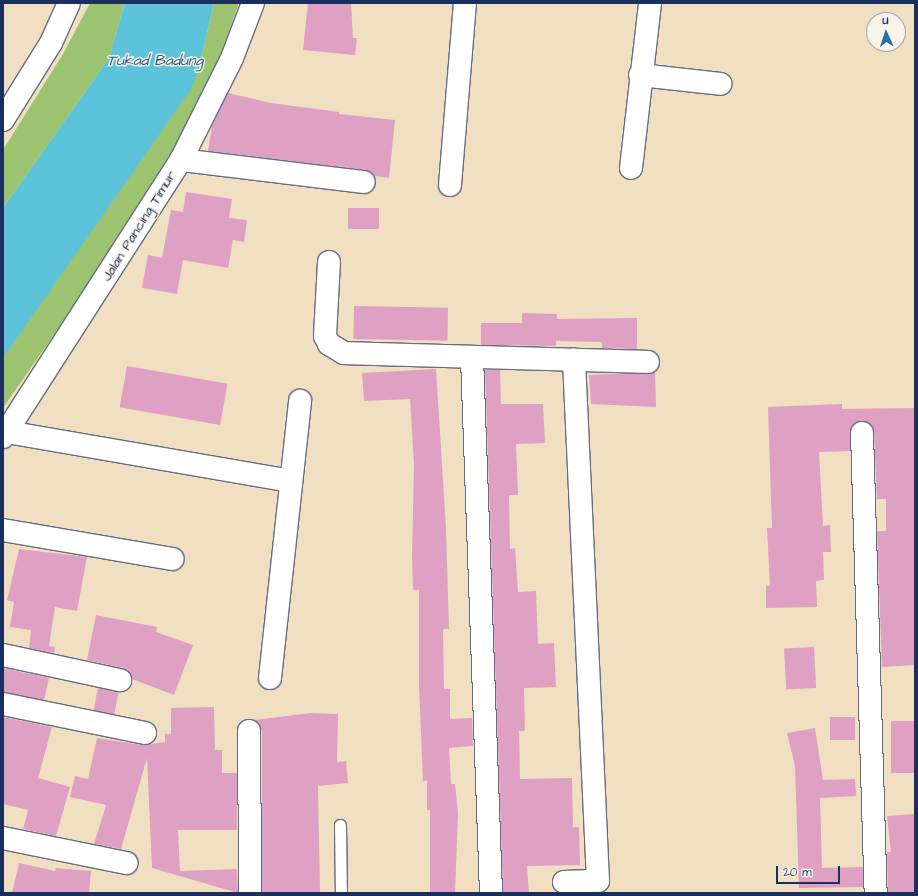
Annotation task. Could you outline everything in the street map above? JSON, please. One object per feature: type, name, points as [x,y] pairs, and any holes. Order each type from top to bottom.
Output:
[{"type":"street","points":[[3,120],[51,43],[69,3]]},
{"type":"street","name":"Jalan Pancing Timur","points":[[5,435],[181,160],[232,58],[253,3]]},
{"type":"street","points":[[450,185],[465,3]]},
{"type":"street","points":[[631,168],[640,75],[650,3]]},
{"type":"street","points":[[640,75],[721,84]]},
{"type":"street","points":[[181,160],[364,182]]},
{"type":"street","points":[[329,262],[325,336],[335,349],[359,355],[648,362]]},
{"type":"street","points":[[472,357],[491,893]]},
{"type":"street","points":[[564,882],[598,881],[574,360]]},
{"type":"street","points":[[270,678],[300,401]]},
{"type":"street","points":[[862,433],[876,893]]},
{"type":"street","points":[[5,435],[291,481]]},
{"type":"street","points":[[3,530],[174,559]]},
{"type":"street","points":[[3,655],[120,680]]},
{"type":"street","points":[[3,704],[145,733]]},
{"type":"street","points":[[249,731],[250,893]]},
{"type":"street","points":[[601,788],[606,893]]},
{"type":"street","points":[[3,838],[126,863]]},
{"type":"lane","points":[[340,826],[341,893]]},
{"type":"green space","points":[[90,3],[125,3],[109,58],[3,208],[3,150],[63,54]]},
{"type":"green space","points":[[214,3],[239,3],[207,93],[107,258],[3,408],[3,358],[198,72]]},
{"type":"water","name":"Tukad Badung","points":[[125,3],[214,3],[198,72],[191,89],[3,358],[3,208],[109,58]]},
{"type":"building","points":[[308,3],[351,3],[353,38],[357,38],[355,55],[303,50]]},
{"type":"building","points":[[228,93],[271,103],[339,112],[339,114],[395,120],[389,178],[375,176],[365,170],[208,151],[212,126]]},
{"type":"building","points":[[186,192],[232,199],[229,218],[247,220],[244,242],[233,240],[228,268],[183,260],[177,294],[142,288],[148,255],[162,258],[171,210],[183,212]]},
{"type":"building","points":[[348,208],[379,208],[379,229],[348,229]]},
{"type":"building","points":[[354,306],[448,308],[447,341],[353,339]]},
{"type":"building","points":[[522,313],[557,314],[557,319],[637,318],[637,349],[602,348],[602,342],[556,341],[556,346],[481,345],[481,323],[522,323]]},
{"type":"building","points":[[127,366],[227,384],[220,425],[120,407]]},
{"type":"building","points":[[436,369],[446,528],[449,629],[443,629],[444,689],[450,689],[450,719],[472,718],[473,746],[449,748],[451,784],[455,784],[458,813],[455,893],[430,893],[430,810],[427,810],[427,780],[423,781],[419,686],[419,590],[413,590],[412,557],[414,464],[410,399],[364,401],[362,373]]},
{"type":"building","points":[[485,370],[500,370],[501,404],[543,404],[545,443],[516,444],[518,495],[509,495],[510,549],[515,548],[518,592],[536,591],[538,644],[554,643],[556,687],[524,688],[525,731],[519,731],[520,779],[572,778],[573,827],[579,827],[580,865],[527,866],[529,893],[503,893]]},
{"type":"building","points":[[655,372],[656,407],[591,404],[589,375]]},
{"type":"building","points":[[842,404],[842,409],[915,408],[915,665],[882,667],[877,531],[886,531],[886,499],[877,499],[874,433],[868,422],[861,421],[851,427],[850,451],[819,452],[823,526],[830,525],[831,552],[823,552],[824,580],[816,581],[817,607],[766,608],[766,586],[770,586],[767,528],[772,528],[768,407]]},
{"type":"building","points":[[19,549],[87,557],[77,611],[55,607],[49,646],[55,647],[54,653],[29,648],[31,630],[10,627],[14,602],[7,600]]},
{"type":"building","points":[[96,615],[157,627],[156,632],[193,645],[174,695],[132,679],[123,668],[87,660]]},
{"type":"building","points":[[814,647],[816,688],[786,690],[784,649]]},
{"type":"building","points":[[3,668],[49,678],[44,700],[3,692]]},
{"type":"building","points":[[98,688],[119,692],[114,715],[94,711]]},
{"type":"building","points":[[214,707],[215,750],[222,750],[222,773],[237,773],[237,830],[178,830],[180,871],[237,869],[238,893],[152,868],[147,758],[121,849],[94,844],[106,805],[70,797],[75,776],[88,779],[97,738],[142,745],[165,742],[165,734],[171,734],[171,708]]},
{"type":"building","points":[[311,713],[338,714],[337,762],[346,761],[348,783],[318,786],[320,893],[262,893],[262,731],[253,720]]},
{"type":"building","points":[[3,717],[52,727],[38,778],[70,787],[56,836],[23,829],[28,810],[3,804]]},
{"type":"building","points":[[830,717],[855,717],[855,740],[830,740]]},
{"type":"building","points":[[891,721],[915,721],[915,773],[891,773]]},
{"type":"building","points":[[815,728],[823,780],[855,779],[856,796],[820,798],[822,868],[863,867],[863,887],[799,888],[795,766],[787,733]]},
{"type":"building","points":[[915,814],[915,893],[888,893],[887,852],[891,852],[887,816]]},
{"type":"building","points":[[19,863],[55,871],[56,868],[91,871],[89,893],[12,893]]}]
